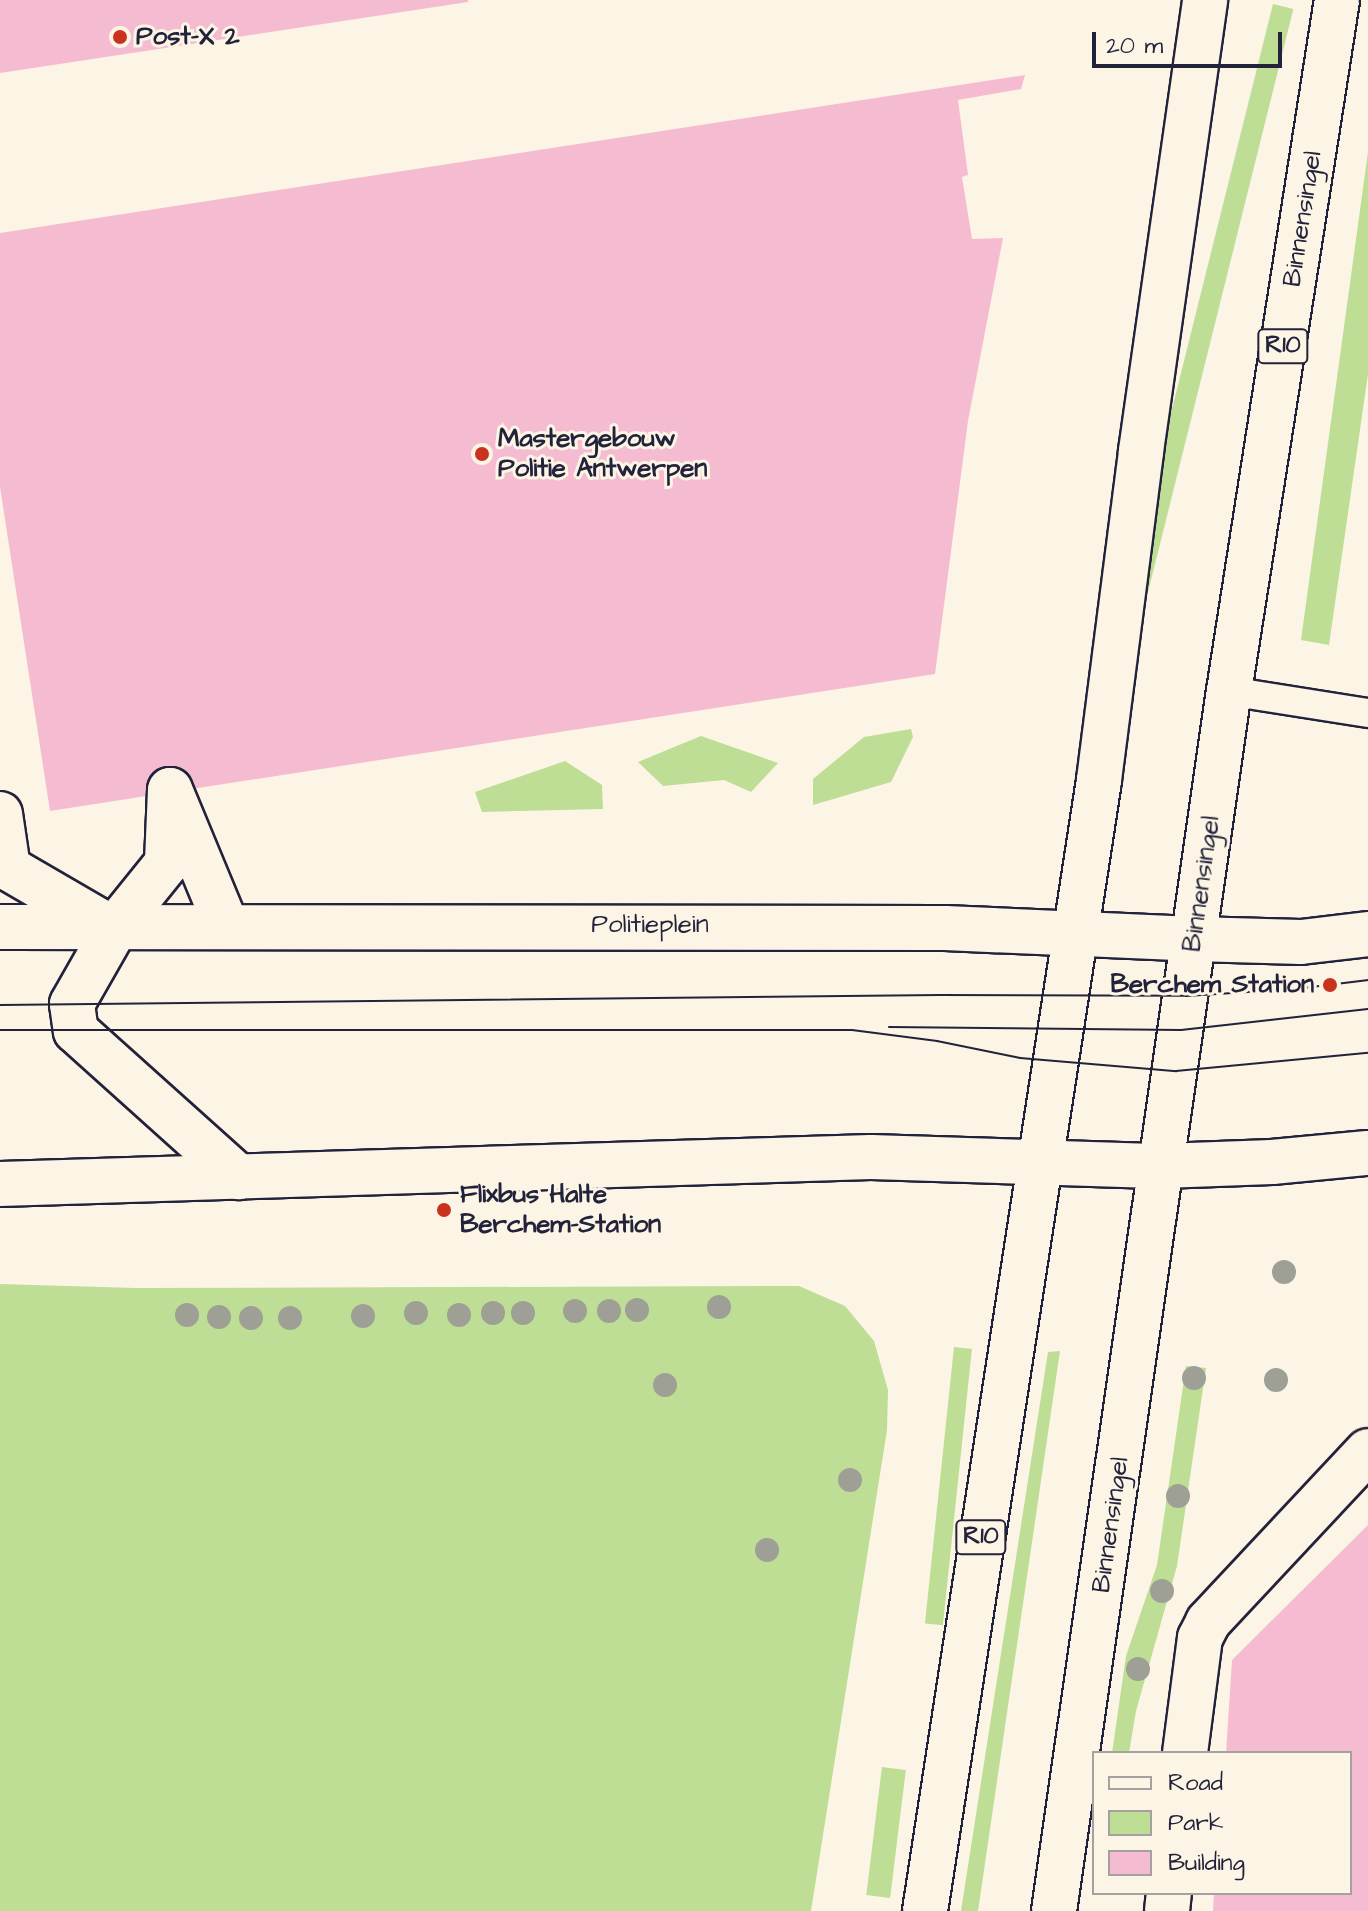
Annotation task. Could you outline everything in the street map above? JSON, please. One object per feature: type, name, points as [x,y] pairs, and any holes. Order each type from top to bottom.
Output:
[{"type":"street","name":"R10","points":[[925,1911],[1075,935],[1205,0]]},
{"type":"street","name":"Binnensingel","points":[[1054,1911],[1229,691],[1337,0]]},
{"type":"street","points":[[226,925],[170,790],[167,863],[112,925],[72,1004],[76,1031],[239,1177]]},
{"type":"street","points":[[0,814],[4,872],[112,925]]},
{"type":"street","name":"Politieplein","points":[[0,927],[914,927],[1301,942],[1368,934]]},
{"type":"street","points":[[21,1184],[871,1157],[1162,1166],[1272,1162],[1368,1153]]},
{"type":"street","points":[[1185,1751],[1200,1638],[1208,1622],[1368,1451]]},
{"type":"lane","points":[[1229,691],[1368,713]]},
{"type":"green space","points":[[1273,4],[1293,9],[1103,773],[1083,768]]},
{"type":"green space","points":[[1368,152],[1368,374],[1329,645],[1301,640]]},
{"type":"green space","points":[[911,729],[913,737],[891,782],[813,805],[813,779],[864,737]]},
{"type":"green space","points":[[701,736],[778,763],[751,792],[724,780],[663,786],[638,762]]},
{"type":"green space","points":[[565,761],[602,785],[603,809],[482,812],[475,792]]},
{"type":"green space","points":[[0,1284],[135,1288],[799,1286],[845,1306],[874,1341],[888,1390],[887,1430],[811,1911],[0,1911]]},
{"type":"green space","points":[[954,1347],[972,1349],[943,1625],[925,1623]]},
{"type":"green space","points":[[1060,1351],[978,1911],[961,1911],[1048,1352]]},
{"type":"green space","points":[[1186,1366],[1206,1368],[1177,1566],[1136,1711],[1129,1751],[1112,1751],[1126,1656],[1157,1565]]},
{"type":"green space","points":[[882,1767],[906,1770],[890,1898],[866,1895]]},
{"type":"building","name":"Post-X 2","points":[[0,0],[468,0],[468,2],[0,73]]},
{"type":"building","name":"Mastergebouw Politie Antwerpen","points":[[1025,75],[1021,89],[958,100],[968,175],[962,177],[972,239],[1003,238],[968,421],[935,674],[50,811],[0,487],[0,233]]},
{"type":"building","points":[[1368,1525],[1368,1911],[1213,1911],[1214,1895],[1352,1895],[1352,1751],[1226,1751],[1232,1660]]},
{"type":"tram line","points":[[0,1005],[940,995],[1186,996],[1295,989],[1368,980]]},
{"type":"tram line","points":[[889,1027],[1181,1030],[1368,1009]]},
{"type":"tram line","points":[[0,1030],[852,1030],[937,1041],[1020,1058],[1176,1071],[1368,1053]]},
{"type":"place","name":"Post-X 2","points":[[120,37]]},
{"type":"place","name":"Mastergebouw Politie Antwerpen","points":[[482,454]]},
{"type":"place","name":"Berchem Station","points":[[1330,985]]},
{"type":"place","name":"Flixbus Halte Berchem-Station","points":[[444,1210]]}]
